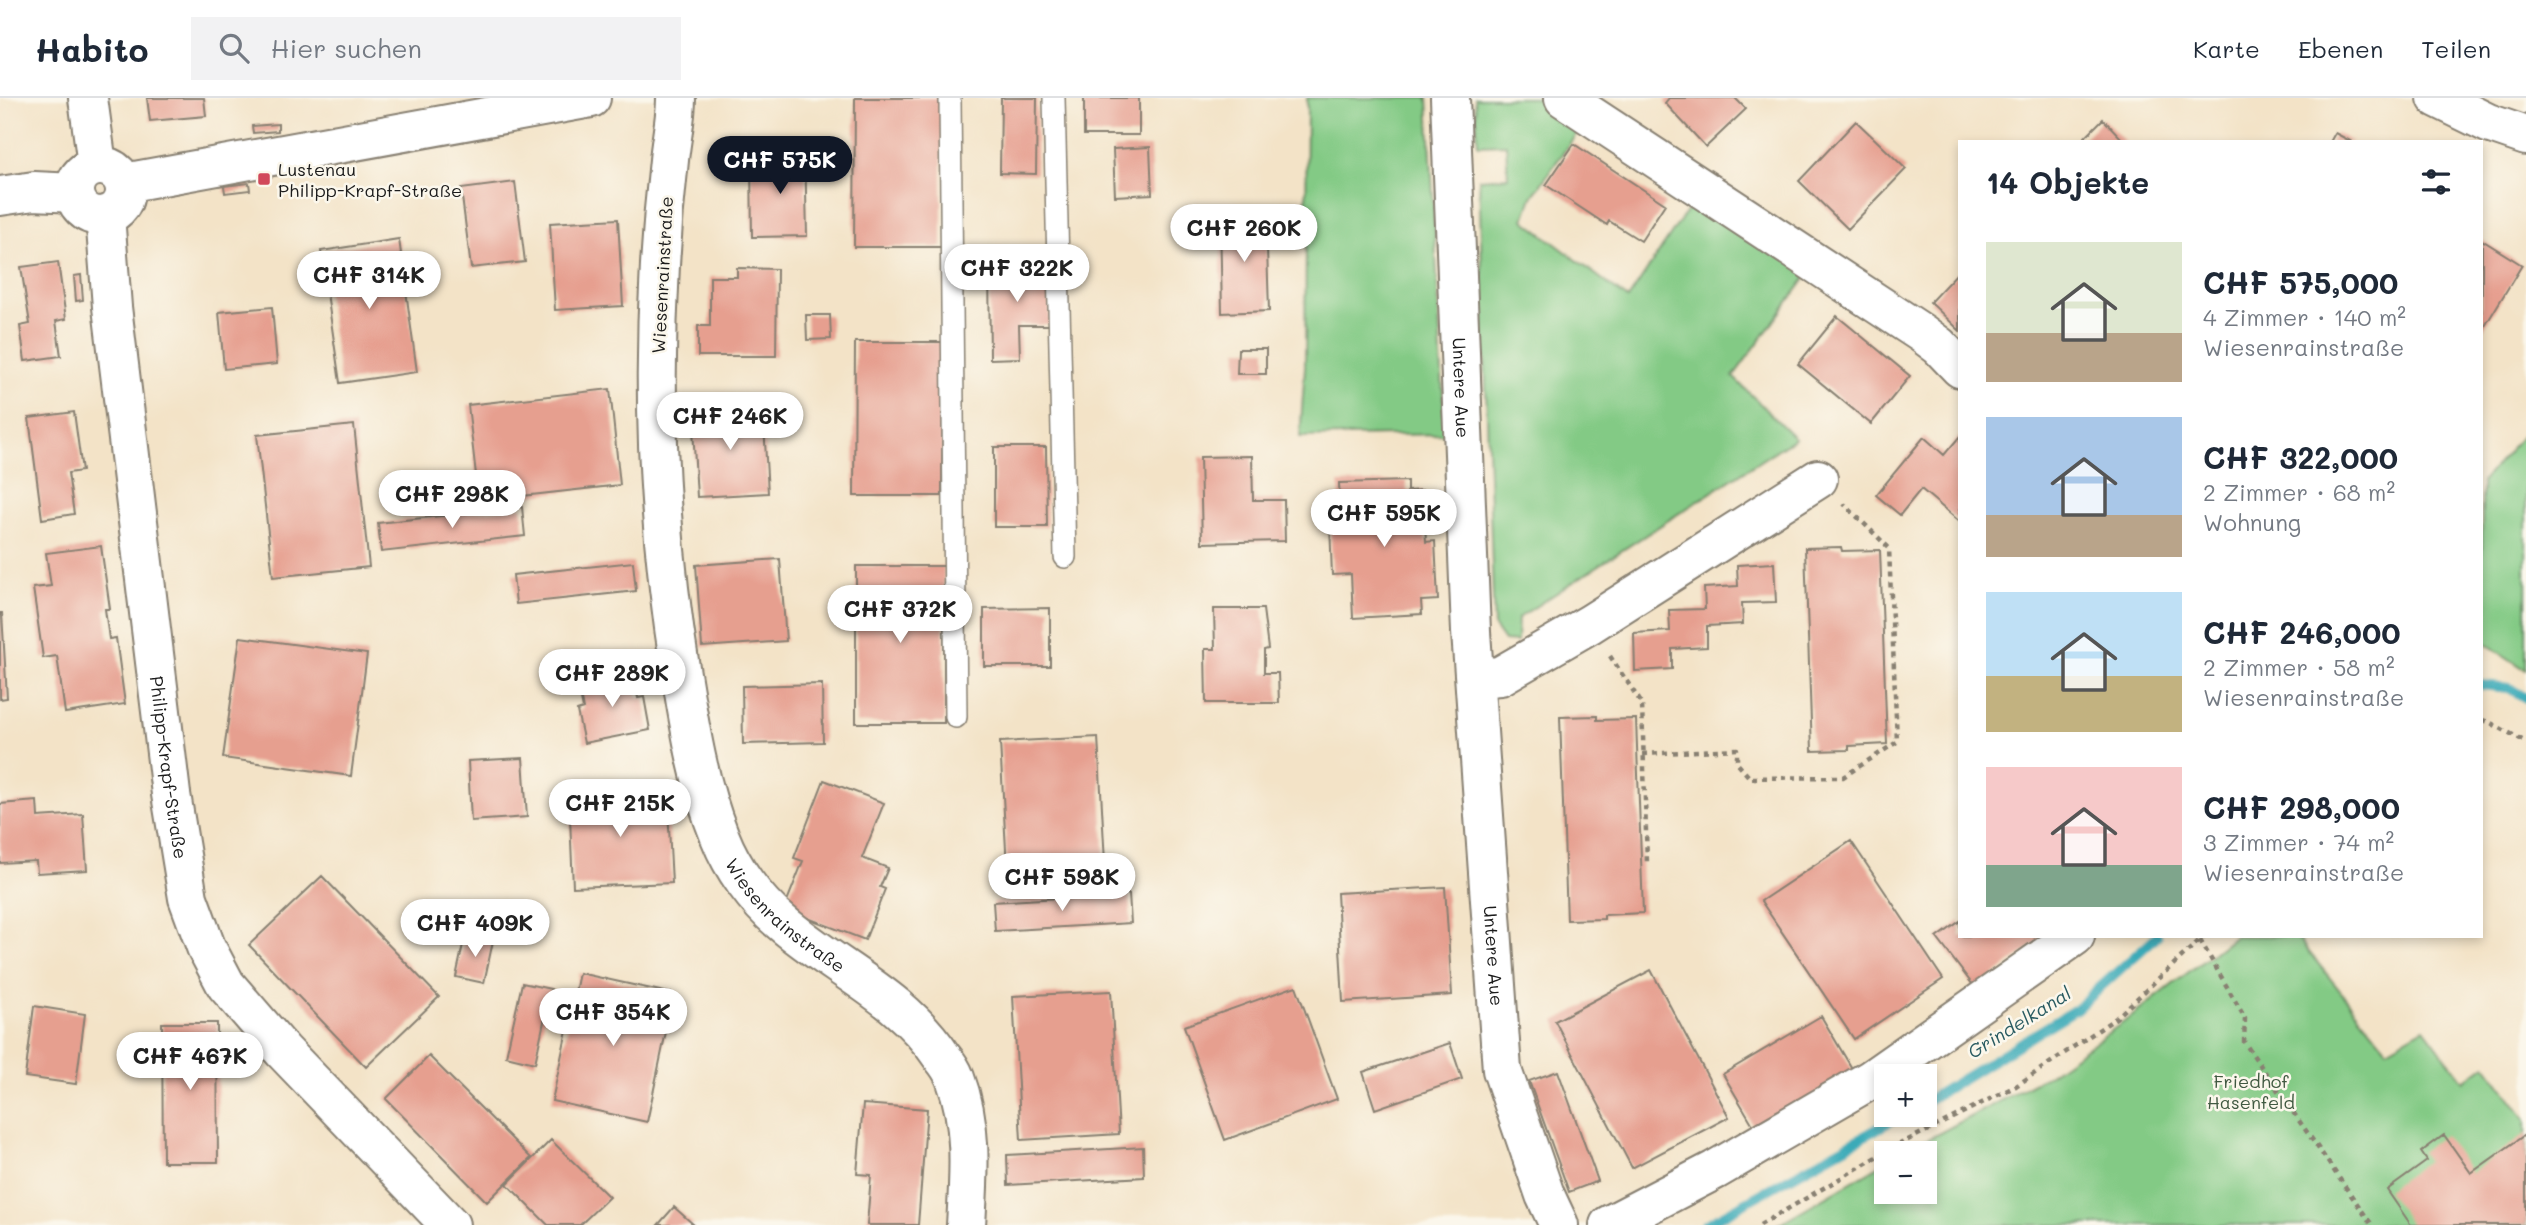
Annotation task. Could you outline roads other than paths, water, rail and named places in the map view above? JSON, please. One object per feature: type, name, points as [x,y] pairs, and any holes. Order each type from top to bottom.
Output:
[{"type":"street","name":"Philipp-Krapf-Straße","points":[[88,98],[171,793],[188,898],[206,947],[233,993],[283,1051],[450,1225]]},
{"type":"street","points":[[0,195],[100,189],[592,98]]},
{"type":"street","name":"Wiesenrainstraße","points":[[676,98],[660,265],[657,338],[659,454],[664,542],[675,636],[689,725],[703,784],[720,838],[741,877],[763,903],[780,922],[897,1005],[927,1035],[955,1075],[967,1121],[969,1148],[966,1225]]},
{"type":"street","name":"Untere Aue","points":[[1450,98],[1470,605],[1479,772],[1502,1070],[1545,1195],[1559,1225]]},
{"type":"street","points":[[1564,98],[1923,334],[1958,366]]},
{"type":"street","points":[[2437,98],[2488,123],[2526,136]]},
{"type":"street","points":[[1475,678],[1500,676],[1512,670],[1590,624],[1818,479]]},
{"type":"street","points":[[1609,1225],[1715,1170],[1870,1080],[2072,938]]},
{"type":"lane","points":[[950,98],[956,717]]},
{"type":"lane","points":[[1054,98],[1065,557]]},
{"type":"waterway","name":"Grindelkanal","points":[[2483,685],[2509,688],[2526,698]]},
{"type":"waterway","name":"Grindelkanal","points":[[1937,1095],[2076,1009],[2155,938]]},
{"type":"waterway","name":"Grindelkanal","points":[[1705,1225],[1881,1127]]},
{"type":"place","name":"Lustenau Philipp-Krapf-Straße","points":[[264,179]]},
{"type":"park label","name":"Friedhof Hasenfeld","points":[[2251,1091]]}]
